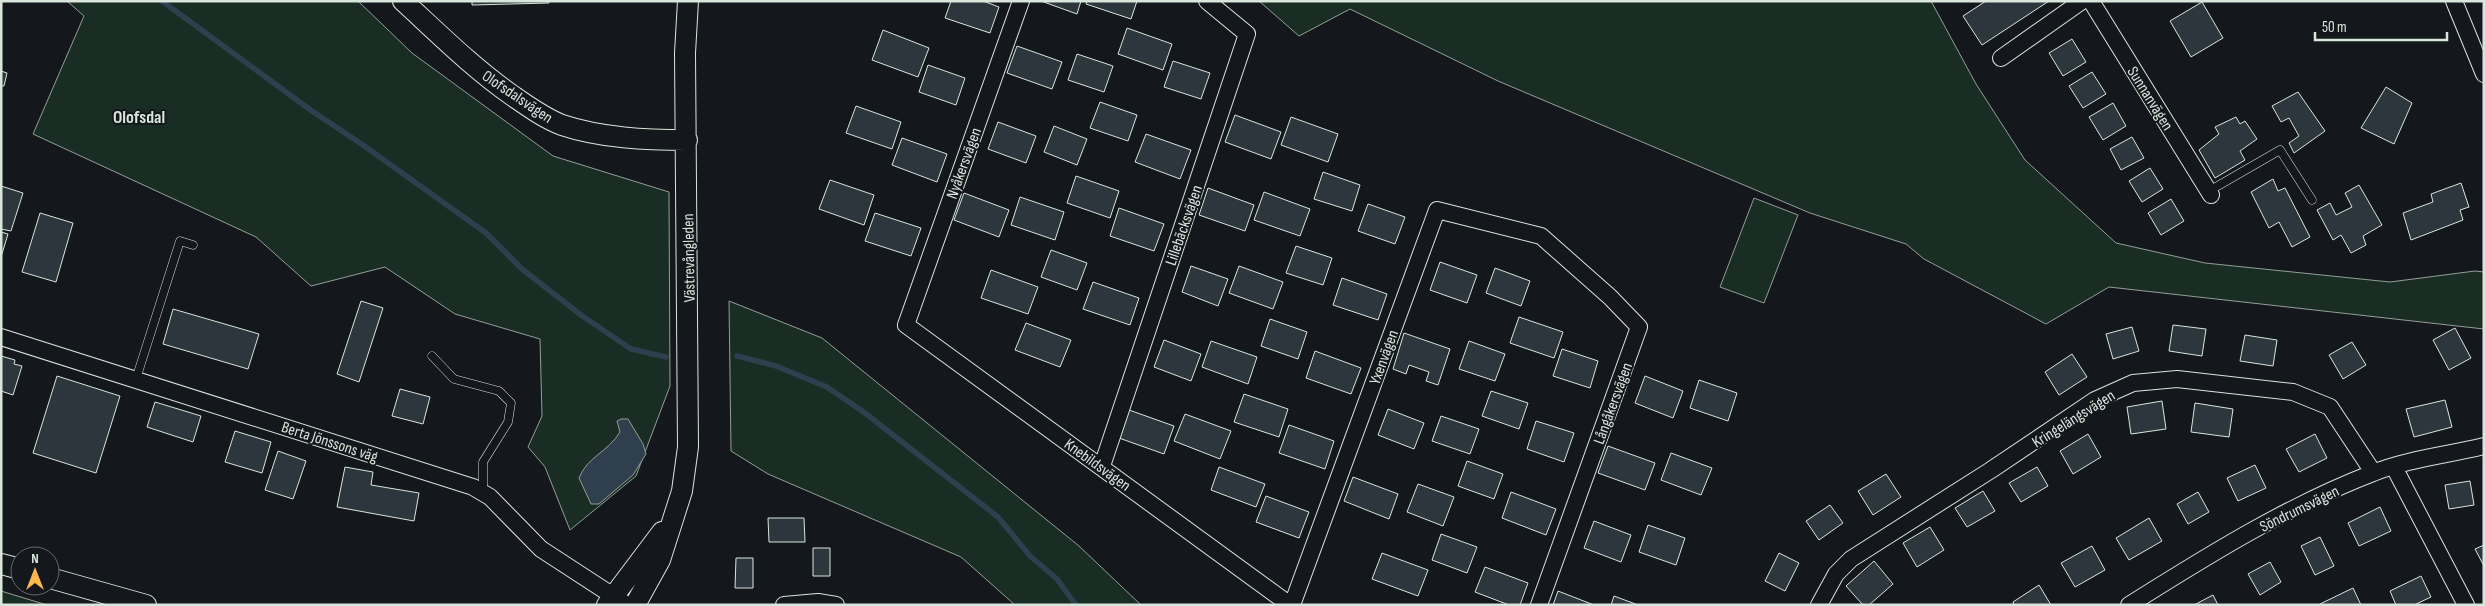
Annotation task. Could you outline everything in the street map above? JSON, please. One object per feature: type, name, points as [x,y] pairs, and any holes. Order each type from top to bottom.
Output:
[{"type":"street","name":"Olofsdalsvägen","points":[[403,1],[483,74],[538,114],[561,124],[594,134],[659,140],[687,140]]},
{"type":"street","name":"Västrevångleden","points":[[635,605],[660,560],[682,491],[688,447],[685,53],[688,1]]},
{"type":"street","name":"Nyåkersvägen","points":[[906,325],[1021,1]]},
{"type":"street","name":"Lillebäcksvägen","points":[[1102,466],[1247,34],[1207,1]]},
{"type":"street","points":[[2001,58],[2082,1]]},
{"type":"street","name":"Sunnanvägen","points":[[2091,1],[2210,193]]},
{"type":"street","points":[[2454,1],[2484,74]]},
{"type":"street","name":"Yxenvägen","points":[[1291,605],[1437,210],[1541,236]]},
{"type":"street","name":"Långåkersvägen","points":[[1539,605],[1639,327],[1610,297],[1541,236]]},
{"type":"street","name":"Knebildsvägen","points":[[906,325],[1291,605]]},
{"type":"street","name":"Berta Jönssons väg","points":[[1,337],[454,480],[490,497],[541,549],[615,601]]},
{"type":"street","name":"Kringelängsvägen","points":[[1819,605],[1836,574],[1850,559],[1991,470],[2094,400],[2133,383],[2177,379],[2293,392],[2330,407],[2374,472]]},
{"type":"street","name":"Söndrumsvägen","points":[[2129,605],[2286,513],[2374,472],[2484,446]]},
{"type":"street","points":[[2394,467],[2466,605]]},
{"type":"street","name":"Västrevångleden","points":[[615,601],[675,514]]},
{"type":"street","points":[[60,582],[146,605]]},
{"type":"street","points":[[74,587],[109,605]]},
{"type":"street","points":[[784,605],[818,602],[836,605]]},
{"type":"lane","points":[[2210,193],[2280,150],[2312,200]]},
{"type":"lane","points":[[136,379],[180,241],[194,245]]},
{"type":"lane","points":[[432,356],[454,379],[499,391],[511,403],[508,422],[483,462],[483,493]]},
{"type":"green space","points":[[67,1],[358,1],[412,53],[553,156],[669,192],[670,386],[636,476],[570,530],[545,467],[528,447],[542,416],[540,339],[455,314],[385,267],[311,286],[256,237],[33,134],[84,16]]},
{"type":"green space","points":[[1259,1],[1931,1],[1976,84],[2025,160],[2116,243],[2205,263],[2390,282],[2475,271],[2484,272],[2484,329],[2109,287],[2046,324],[1924,259],[1906,244],[1810,213],[1498,81],[1350,9],[1299,36]]},
{"type":"green space","points":[[1754,198],[1798,215],[1764,303],[1720,287]]},
{"type":"green space","points":[[729,301],[822,338],[1079,546],[1141,605],[1015,605],[961,557],[768,474],[731,451]]},
{"type":"green space","points":[[1,591],[10,594],[10,596],[17,596],[47,605],[1,605]]},
{"type":"water","points":[[628,419],[643,444],[646,454],[633,475],[599,504],[591,504],[579,478],[592,459],[610,445],[620,432],[617,421]]},
{"type":"building","points":[[472,1],[549,1],[549,3],[472,5]]},
{"type":"building","points":[[951,1],[983,1],[999,7],[990,33],[945,18]]},
{"type":"building","points":[[1041,1],[1081,1],[1077,14]]},
{"type":"building","points":[[1087,1],[1137,1],[1131,19],[1086,4]]},
{"type":"building","points":[[1986,1],[2049,1],[1982,45],[1963,16]]},
{"type":"building","points":[[2202,2],[2223,38],[2191,57],[2170,21]]},
{"type":"building","points":[[1127,28],[1172,44],[1163,70],[1118,54]]},
{"type":"building","points":[[883,30],[929,48],[918,77],[872,60]]},
{"type":"building","points":[[2072,39],[2086,62],[2063,76],[2049,53]]},
{"type":"building","points":[[1017,46],[1062,62],[1052,89],[1007,73]]},
{"type":"building","points":[[1077,54],[1113,66],[1104,92],[1068,80]]},
{"type":"building","points":[[1173,61],[1210,73],[1201,99],[1164,87]]},
{"type":"building","points":[[928,65],[965,78],[956,105],[919,92]]},
{"type":"building","points":[[1,71],[7,73],[4,86],[1,86]]},
{"type":"building","points":[[2092,72],[2106,94],[2083,108],[2069,86]]},
{"type":"building","points":[[2386,87],[2412,103],[2394,144],[2361,128]]},
{"type":"building","points":[[2298,92],[2325,131],[2294,153],[2289,143],[2299,136],[2289,118],[2281,122],[2272,106]]},
{"type":"building","points":[[1100,102],[1137,115],[1128,141],[1090,128]]},
{"type":"building","points":[[2113,103],[2126,126],[2103,140],[2089,117]]},
{"type":"building","points":[[856,106],[901,122],[892,149],[846,133]]},
{"type":"building","points":[[1235,115],[1281,132],[1271,159],[1225,142]]},
{"type":"building","points":[[1291,117],[1338,134],[1328,162],[1281,145]]},
{"type":"building","points":[[2236,117],[2240,124],[2245,121],[2257,139],[2240,151],[2245,160],[2215,178],[2199,150],[2219,134],[2215,127]]},
{"type":"building","points":[[998,122],[1036,136],[1026,163],[988,149]]},
{"type":"building","points":[[1054,126],[1087,139],[1077,165],[1044,152]]},
{"type":"building","points":[[1146,134],[1191,150],[1180,179],[1135,162]]},
{"type":"building","points":[[2132,137],[2144,158],[2121,170],[2110,149]]},
{"type":"building","points":[[902,138],[947,154],[937,182],[892,165]]},
{"type":"building","points":[[2150,168],[2163,189],[2142,202],[2129,181]]},
{"type":"building","points":[[1323,172],[1360,185],[1352,211],[1314,199]]},
{"type":"building","points":[[1076,176],[1119,191],[1110,218],[1067,203]]},
{"type":"building","points":[[2273,179],[2278,191],[2285,188],[2310,237],[2292,247],[2279,222],[2269,228],[2251,192]]},
{"type":"building","points":[[830,180],[874,195],[864,225],[819,209]]},
{"type":"building","points":[[2461,183],[2469,207],[2460,210],[2463,220],[2411,240],[2403,213],[2433,202],[2431,194]]},
{"type":"building","points":[[2359,185],[2382,225],[2363,236],[2366,245],[2351,253],[2341,235],[2333,240],[2317,210],[2330,203],[2336,215],[2352,207],[2345,193]]},
{"type":"building","points":[[1,186],[23,193],[11,231],[1,229]]},
{"type":"building","points":[[1208,188],[1254,205],[1245,231],[1199,215]]},
{"type":"building","points":[[1264,192],[1310,209],[1300,236],[1254,220]]},
{"type":"building","points":[[964,193],[1009,210],[999,237],[954,220]]},
{"type":"building","points":[[1020,197],[1064,212],[1055,240],[1011,225]]},
{"type":"building","points":[[2171,199],[2184,221],[2161,235],[2148,213]]},
{"type":"building","points":[[1368,204],[1405,217],[1395,244],[1358,231]]},
{"type":"building","points":[[1119,208],[1164,224],[1154,251],[1110,236]]},
{"type":"building","points":[[40,213],[73,223],[56,282],[22,272]]},
{"type":"building","points":[[875,213],[921,228],[911,256],[865,241]]},
{"type":"building","points":[[1,232],[8,234],[1,257]]},
{"type":"building","points":[[1296,246],[1332,258],[1323,285],[1286,273]]},
{"type":"building","points":[[1051,250],[1087,263],[1077,290],[1041,277]]},
{"type":"building","points":[[1440,262],[1477,275],[1467,303],[1430,290]]},
{"type":"building","points":[[1191,266],[1228,279],[1218,306],[1182,292]]},
{"type":"building","points":[[1239,266],[1283,282],[1273,309],[1229,293]]},
{"type":"building","points":[[1495,268],[1530,281],[1521,306],[1486,293]]},
{"type":"building","points":[[991,270],[1038,287],[1028,314],[981,298]]},
{"type":"building","points":[[1342,278],[1387,294],[1378,320],[1333,305]]},
{"type":"building","points":[[1093,282],[1139,298],[1130,325],[1083,309]]},
{"type":"building","points":[[361,301],[383,308],[359,382],[337,374]]},
{"type":"building","points":[[173,309],[259,334],[248,369],[163,344]]},
{"type":"building","points":[[1519,317],[1563,332],[1554,358],[1510,343]]},
{"type":"building","points":[[1270,319],[1307,332],[1298,359],[1261,346]]},
{"type":"building","points":[[1026,323],[1071,340],[1060,367],[1015,350]]},
{"type":"building","points":[[2173,325],[2206,329],[2202,356],[2169,351]]},
{"type":"building","points":[[2132,327],[2139,351],[2113,359],[2106,334]]},
{"type":"building","points":[[2455,328],[2471,358],[2449,370],[2433,340]]},
{"type":"building","points":[[1404,333],[1450,349],[1438,385],[1426,381],[1429,372],[1409,365],[1406,374],[1393,369]]},
{"type":"building","points":[[2245,335],[2277,340],[2273,366],[2240,361]]},
{"type":"building","points":[[1164,340],[1201,354],[1191,381],[1154,367]]},
{"type":"building","points":[[1211,341],[1257,357],[1248,384],[1202,367]]},
{"type":"building","points":[[1469,341],[1505,354],[1495,381],[1459,369]]},
{"type":"building","points":[[2352,342],[2366,365],[2343,379],[2329,355]]},
{"type":"building","points":[[1562,349],[1598,361],[1590,388],[1553,376]]},
{"type":"building","points":[[1315,351],[1361,368],[1351,394],[1306,378]]},
{"type":"building","points":[[2072,354],[2087,377],[2059,395],[2045,372]]},
{"type":"building","points":[[1,356],[15,360],[14,364],[22,366],[13,395],[1,391]]},
{"type":"building","points":[[57,376],[120,396],[96,473],[33,453]]},
{"type":"building","points":[[1645,376],[1683,391],[1673,418],[1635,403]]},
{"type":"building","points":[[1699,380],[1737,393],[1728,421],[1690,408]]},
{"type":"building","points":[[400,389],[430,397],[423,424],[392,416]]},
{"type":"building","points":[[1491,391],[1528,403],[1519,429],[1482,416]]},
{"type":"building","points":[[1244,394],[1288,409],[1279,437],[1234,422]]},
{"type":"building","points":[[2445,400],[2452,427],[2414,437],[2406,409]]},
{"type":"building","points":[[2162,401],[2166,429],[2131,434],[2127,407]]},
{"type":"building","points":[[155,402],[201,416],[193,442],[147,427]]},
{"type":"building","points":[[2195,403],[2233,409],[2229,437],[2191,432]]},
{"type":"building","points":[[1388,409],[1424,423],[1414,449],[1378,435]]},
{"type":"building","points":[[1129,410],[1174,426],[1164,454],[1119,438]]},
{"type":"building","points":[[1185,414],[1231,431],[1220,459],[1174,441]]},
{"type":"building","points":[[1441,416],[1479,429],[1470,454],[1432,441]]},
{"type":"building","points":[[1536,421],[1574,433],[1564,462],[1527,449]]},
{"type":"building","points":[[1289,425],[1334,441],[1325,469],[1279,453]]},
{"type":"building","points":[[235,431],[271,442],[262,473],[225,462]]},
{"type":"building","points":[[2088,434],[2101,457],[2073,474],[2060,451]]},
{"type":"building","points":[[2315,434],[2327,458],[2299,472],[2286,449]]},
{"type":"building","points":[[1608,446],[1655,463],[1645,490],[1598,473]]},
{"type":"building","points":[[278,451],[306,461],[293,499],[265,490]]},
{"type":"building","points":[[1671,453],[1712,468],[1701,495],[1661,480]]},
{"type":"building","points":[[1467,461],[1503,474],[1494,499],[1458,486]]},
{"type":"building","points":[[2255,465],[2266,488],[2238,501],[2227,478]]},
{"type":"building","points":[[345,467],[373,472],[371,485],[419,493],[414,521],[337,507]]},
{"type":"building","points":[[1219,467],[1265,484],[1256,507],[1211,490]]},
{"type":"building","points":[[2037,467],[2048,486],[2021,502],[2009,483]]},
{"type":"building","points":[[1886,474],[1901,497],[1873,515],[1858,491]]},
{"type":"building","points":[[1353,477],[1398,494],[1389,519],[1344,501]]},
{"type":"building","points":[[2470,481],[2474,505],[2449,509],[2445,485]]},
{"type":"building","points":[[1418,484],[1454,497],[1443,526],[1407,512]]},
{"type":"building","points":[[1983,491],[1995,511],[1967,527],[1955,508]]},
{"type":"building","points":[[1511,492],[1556,509],[1546,535],[1502,518]]},
{"type":"building","points":[[2198,492],[2209,512],[2188,524],[2177,504]]},
{"type":"building","points":[[1266,496],[1309,512],[1299,538],[1256,522]]},
{"type":"building","points":[[1830,505],[1843,523],[1819,540],[1806,521]]},
{"type":"building","points":[[2380,507],[2391,531],[2359,546],[2348,523]]},
{"type":"building","points":[[768,518],[804,518],[805,542],[769,542]]},
{"type":"building","points":[[2149,518],[2162,541],[2129,560],[2116,538]]},
{"type":"building","points":[[1594,521],[1631,535],[1621,562],[1584,548]]},
{"type":"building","points":[[1648,525],[1685,538],[1676,565],[1639,552]]},
{"type":"building","points":[[1930,527],[1944,550],[1917,567],[1903,543]]},
{"type":"building","points":[[1441,534],[1477,547],[1467,573],[1432,560]]},
{"type":"building","points":[[2320,537],[2334,566],[2315,575],[2301,546]]},
{"type":"building","points":[[2484,545],[2484,566],[2475,549]]},
{"type":"building","points":[[2092,546],[2105,570],[2075,587],[2061,563]]},
{"type":"building","points":[[813,548],[830,548],[830,576],[813,576]]},
{"type":"building","points":[[1382,553],[1428,570],[1418,596],[1372,579]]},
{"type":"building","points":[[1779,553],[1799,563],[1785,591],[1765,581]]},
{"type":"building","points":[[736,558],[753,558],[753,588],[735,588]]},
{"type":"building","points":[[1874,561],[1893,584],[1869,605],[1863,605],[1846,586]]},
{"type":"building","points":[[2270,562],[2281,582],[2260,595],[2248,574]]},
{"type":"building","points":[[1485,567],[1528,583],[1520,605],[1509,605],[1475,592]]},
{"type":"building","points":[[2421,576],[2431,597],[2414,605],[2396,605],[2390,591]]},
{"type":"building","points":[[2039,585],[2051,605],[2014,605],[2013,602]]},
{"type":"building","points":[[2353,588],[2361,605],[2320,605],[2320,604]]},
{"type":"building","points":[[1558,591],[1594,605],[1553,605]]},
{"type":"building","points":[[2213,595],[2218,605],[2194,605]]},
{"type":"building","points":[[1614,596],[1638,605],[1611,605]]},
{"type":"waterway","points":[[162,1],[312,111],[486,233],[522,269],[581,315],[631,349],[666,357]]},
{"type":"waterway","points":[[737,356],[776,366],[827,387],[865,413],[998,517],[1030,556],[1057,579],[1076,605]]},
{"type":"district","name":"Olofsdal","points":[[139,117]]}]
